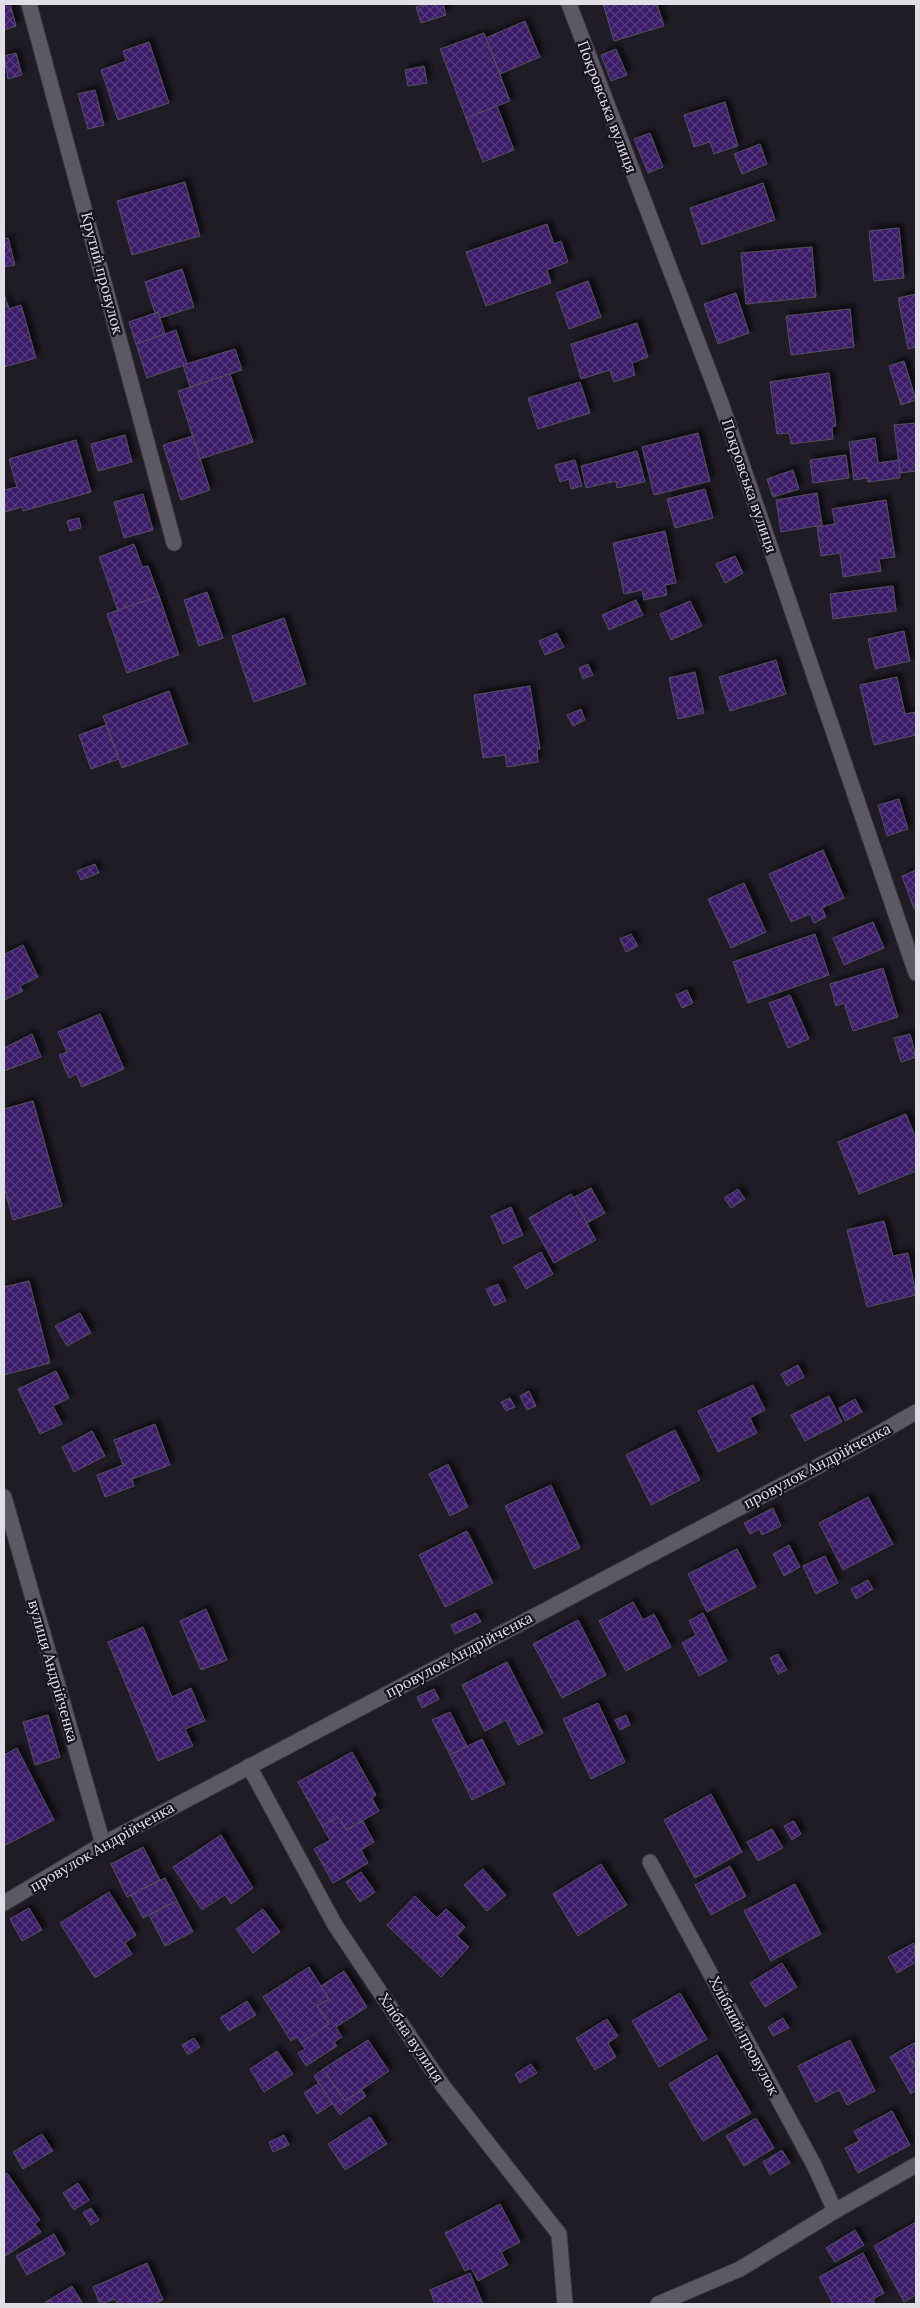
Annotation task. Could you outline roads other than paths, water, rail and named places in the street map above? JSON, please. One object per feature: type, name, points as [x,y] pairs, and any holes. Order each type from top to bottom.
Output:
[{"type":"street","name":"Крутий провулок","points":[[29,4],[174,543]]},
{"type":"street","name":"Покровська вулиця","points":[[569,4],[721,403],[916,973]]},
{"type":"street","name":"провулок Андрійченка","points":[[4,1903],[103,1844],[862,1444],[916,1412]]},
{"type":"street","name":"вулиця Андрійченка","points":[[4,1498],[103,1844]]},
{"type":"street","name":"Хлібна вулиця","points":[[249,1766],[346,1941],[443,2086],[559,2234],[565,2304]]},
{"type":"street","name":"Хлібний провулок","points":[[650,1862],[814,2165],[835,2211]]},
{"type":"street","points":[[658,2304],[740,2269],[835,2211],[916,2165]]}]
